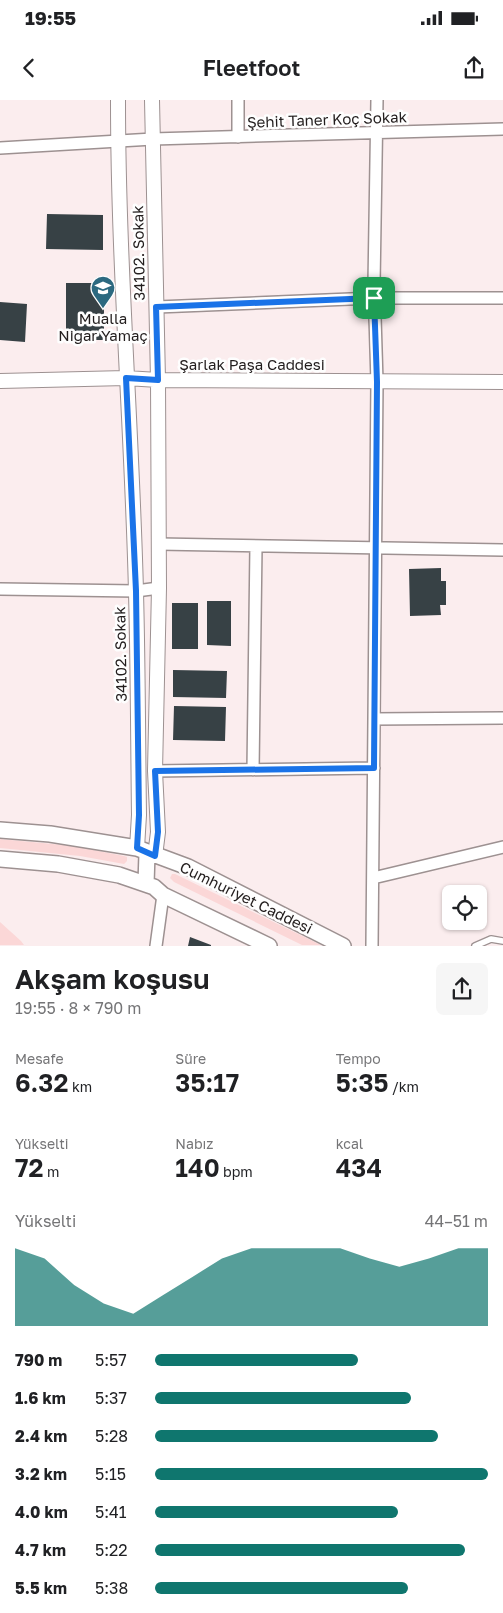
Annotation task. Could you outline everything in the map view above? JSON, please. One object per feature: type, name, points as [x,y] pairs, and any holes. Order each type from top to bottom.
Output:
[{"type":"main road","name":"Cumhuriyet Caddesi","points":[[0,830],[50,834],[146,852],[188,867],[343,946]]},
{"type":"main road","points":[[146,852],[146,884]]},
{"type":"main road","points":[[0,859],[58,864],[119,875],[154,887],[163,895],[269,946]]},
{"type":"street","name":"34102. Sokak","points":[[118,100],[126,378],[136,591],[139,806],[146,852]]},
{"type":"street","name":"34102. Sokak","points":[[146,852],[158,832],[155,771],[160,588],[152,100]]},
{"type":"street","points":[[238,100],[238,137]]},
{"type":"street","points":[[372,946],[377,382],[374,298],[377,100]]},
{"type":"street","name":"Şehit Taner Koç Sokak","points":[[0,148],[153,140],[503,129]]},
{"type":"street","points":[[156,307],[374,298],[503,298]]},
{"type":"street","name":"Şarlak Paşa Caddesi","points":[[0,381],[126,378],[158,380],[503,382]]},
{"type":"street","points":[[159,544],[503,550]]},
{"type":"street","points":[[253,770],[256,546]]},
{"type":"street","points":[[0,589],[136,591],[160,588]]},
{"type":"street","points":[[374,719],[503,718]]},
{"type":"street","points":[[155,771],[374,768]]},
{"type":"street","points":[[372,878],[503,846]]},
{"type":"street","points":[[156,946],[163,895]]},
{"type":"lane","points":[[475,946],[491,939],[503,941]]},
{"type":"shaded area","points":[[0,839],[74,846],[124,856],[127,857],[127,861],[124,864],[80,856],[0,848]]},
{"type":"shaded area","points":[[172,874],[321,945],[302,945],[174,882],[170,878]]},
{"type":"shaded area","points":[[0,922],[21,941],[24,945],[0,945]]},
{"type":"building","points":[[47,214],[103,215],[103,250],[46,249]]},
{"type":"building","points":[[66,283],[104,283],[104,340],[66,340]]},
{"type":"building","points":[[0,302],[27,304],[25,342],[0,340]]},
{"type":"building","points":[[441,568],[441,581],[446,581],[446,605],[440,605],[441,615],[410,616],[409,569]]},
{"type":"building","points":[[207,601],[231,601],[231,646],[207,645]]},
{"type":"building","points":[[172,603],[198,603],[198,649],[172,649]]},
{"type":"building","points":[[173,670],[227,671],[226,698],[173,697]]},
{"type":"building","points":[[174,706],[226,707],[225,741],[173,740]]},
{"type":"building","points":[[190,937],[211,945],[211,946],[188,946]]},
{"type":"place","name":"Mualla Nigar Yamaç","points":[[103,309]]},
{"type":"route","points":[[374,298],[377,382],[374,768],[155,771],[158,832],[155,856],[137,848],[139,815],[136,591],[126,378],[158,380],[156,307],[374,298]]}]
